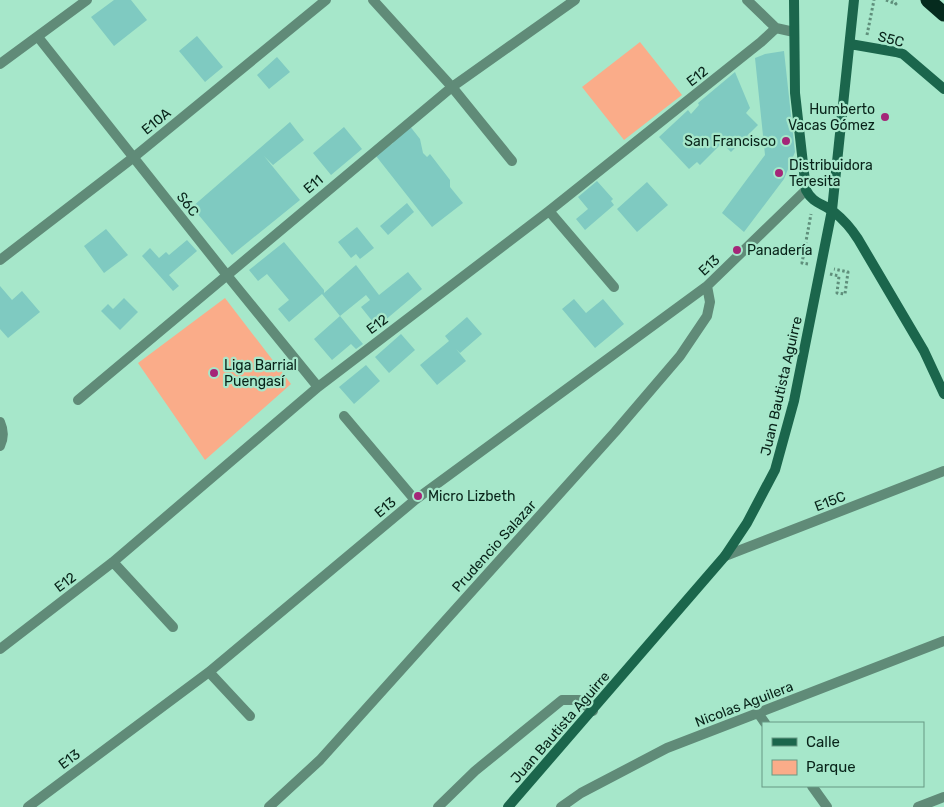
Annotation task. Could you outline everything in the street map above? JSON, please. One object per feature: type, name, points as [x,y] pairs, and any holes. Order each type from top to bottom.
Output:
[{"type":"highway","points":[[928,0],[944,14]]},
{"type":"main road","points":[[794,0],[795,93],[806,190],[813,201],[832,210],[846,222],[876,268],[924,351],[944,394]]},
{"type":"main road","name":"Juan Bautista Aguirre","points":[[508,807],[593,711],[725,556],[747,523],[776,470],[794,401],[832,210],[854,0]]},
{"type":"main road","name":"S5C","points":[[850,44],[903,54],[944,89]]},
{"type":"street","points":[[0,64],[86,0]]},
{"type":"street","name":"E10A","points":[[0,260],[134,157],[326,0]]},
{"type":"street","points":[[373,0],[452,87],[512,160]]},
{"type":"street","name":"E11","points":[[78,400],[226,274],[452,87],[575,0]]},
{"type":"street","points":[[747,0],[776,28],[794,32]]},
{"type":"street","name":"E12","points":[[0,649],[113,562],[318,387],[549,211],[776,28]]},
{"type":"street","name":"S6C","points":[[38,37],[318,387]]},
{"type":"street","name":"E13","points":[[28,807],[209,672],[415,500],[707,286],[806,190]]},
{"type":"street","points":[[549,211],[614,287]]},
{"type":"street","name":"Prudencio Salazar","points":[[271,806],[326,753],[615,432],[680,356],[707,316],[710,302],[707,286]]},
{"type":"street","points":[[344,416],[415,500]]},
{"type":"street","points":[[0,422],[3,431],[3,439],[0,446]]},
{"type":"street","name":"E15C","points":[[725,556],[944,471]]},
{"type":"street","points":[[113,562],[173,627]]},
{"type":"street","name":"Nicolas Aguilera","points":[[561,807],[581,793],[667,748],[944,641]]},
{"type":"street","points":[[209,672],[250,716]]},
{"type":"street","points":[[438,807],[475,771],[562,700],[579,700],[593,711]]},
{"type":"street","points":[[758,713],[764,722]]},
{"type":"street","points":[[813,787],[827,807]]},
{"type":"street","points":[[918,807],[944,797]]},
{"type":"path","points":[[864,46],[874,0]]},
{"type":"path","points":[[886,0],[896,4],[893,0]]},
{"type":"path","points":[[802,263],[813,201]]},
{"type":"path","points":[[839,276],[837,293],[846,294],[848,272]]},
{"type":"green space","points":[[640,42],[682,95],[624,140],[582,87]]},
{"type":"green space","name":"Liga Barrial Puengasí","points":[[225,298],[291,384],[205,460],[138,363]]},
{"type":"building","points":[[114,0],[131,0],[147,20],[114,46],[91,17]]},
{"type":"building","points":[[197,36],[223,67],[205,82],[179,51]]},
{"type":"building","points":[[784,51],[795,152],[784,179],[744,232],[722,213],[765,155],[755,58],[765,54]]},
{"type":"building","points":[[277,57],[290,72],[269,89],[257,75]]},
{"type":"building","points":[[735,72],[750,108],[746,113],[758,125],[731,152],[722,143],[700,165],[697,162],[689,169],[659,137],[688,110],[691,114],[699,105],[698,103]]},
{"type":"building","points":[[290,122],[304,140],[273,165],[264,156],[300,200],[232,255],[192,207]]},
{"type":"building","points":[[409,125],[420,139],[423,153],[427,157],[430,154],[450,180],[450,187],[463,203],[432,227],[376,156],[393,143],[391,140]]},
{"type":"building","points":[[344,127],[362,149],[331,175],[313,153]]},
{"type":"building","points":[[597,181],[613,199],[611,201],[614,205],[585,230],[576,219],[588,209],[578,197]]},
{"type":"building","points":[[647,182],[668,205],[637,232],[617,209]]},
{"type":"building","points":[[407,203],[414,212],[388,235],[380,226]]},
{"type":"building","points":[[357,227],[374,248],[360,259],[356,254],[351,258],[338,242]]},
{"type":"building","points":[[106,229],[128,255],[104,273],[84,246]]},
{"type":"building","points":[[187,240],[197,251],[169,275],[179,286],[173,291],[142,256],[150,248],[159,258],[166,252],[169,255]]},
{"type":"building","points":[[284,242],[324,290],[324,293],[356,265],[379,295],[408,272],[422,289],[377,327],[361,307],[370,300],[366,295],[340,316],[322,294],[289,322],[278,309],[289,300],[267,274],[258,281],[249,270]]},
{"type":"building","points":[[0,286],[12,300],[22,291],[40,312],[8,338],[0,329]]},
{"type":"building","points":[[124,298],[138,312],[120,330],[101,311],[108,304],[113,309]]},
{"type":"building","points":[[574,299],[586,313],[603,299],[624,324],[595,348],[562,309]]},
{"type":"building","points":[[340,316],[363,344],[356,349],[351,344],[332,360],[314,339]]},
{"type":"building","points":[[467,317],[482,334],[460,353],[456,349],[466,361],[437,385],[420,365],[449,341],[445,336]]},
{"type":"building","points":[[401,334],[415,350],[389,373],[375,357]]},
{"type":"building","points":[[366,365],[380,381],[354,404],[339,387]]},
{"type":"place","name":"Humberto Vacas Gómez","points":[[885,117]]},
{"type":"place","name":"San Francisco","points":[[786,141]]},
{"type":"place","name":"Distribuidora Teresita","points":[[779,173]]},
{"type":"place","name":"Panadería","points":[[737,250]]},
{"type":"place","name":"Liga Barrial Puengasí","points":[[214,373]]},
{"type":"place","name":"Micro Lizbeth","points":[[418,496]]}]
